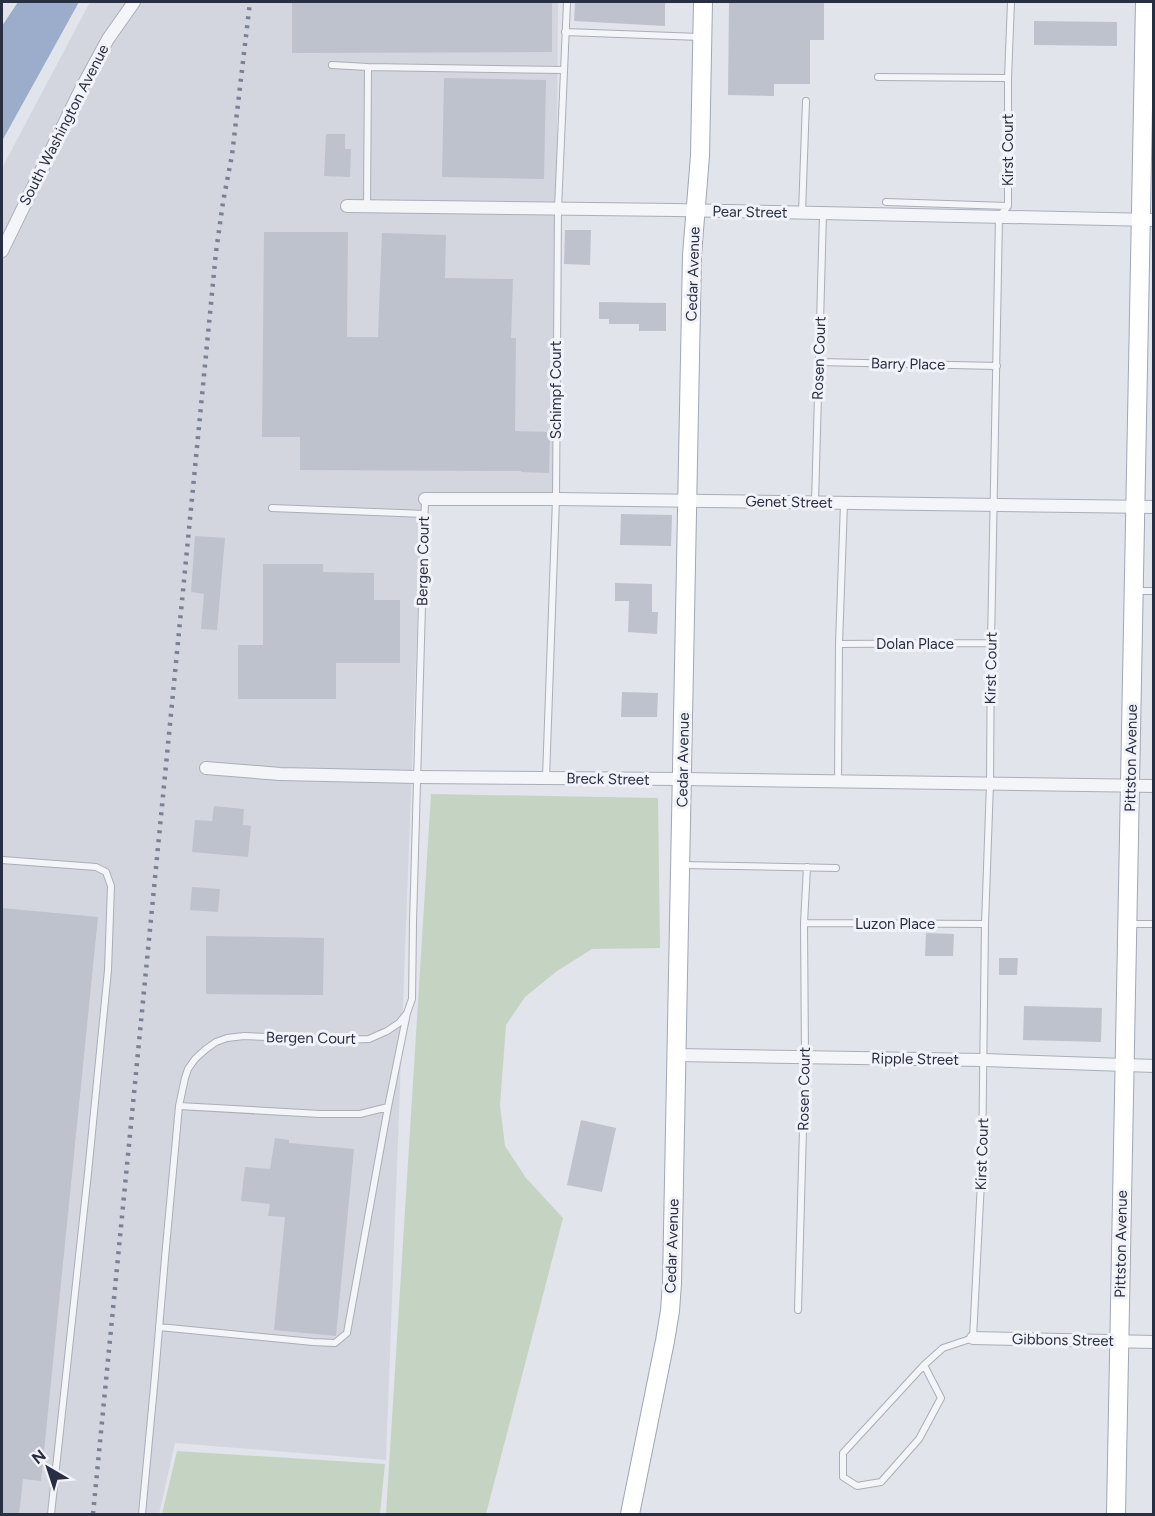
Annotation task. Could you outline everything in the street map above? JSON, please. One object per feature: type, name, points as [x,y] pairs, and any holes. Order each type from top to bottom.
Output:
[{"type":"main road","name":"Cedar Avenue","points":[[630,1515],[665,1341],[672,1282],[692,255],[700,156],[703,2]]},
{"type":"main road","name":"Pittston Avenue","points":[[1116,1515],[1133,591],[1144,507],[1147,220],[1145,2]]},
{"type":"street","name":"South Washington Avenue","points":[[2,251],[82,87],[108,39],[134,2]]},
{"type":"street","name":"Pear Street","points":[[347,206],[1147,220]]},
{"type":"street","name":"Genet Street","points":[[425,499],[1144,507]]},
{"type":"street","name":"Breck Street","points":[[206,768],[280,774],[418,777],[1154,786]]},
{"type":"street","name":"Ripple Street","points":[[677,1055],[984,1060],[1154,1066]]},
{"type":"street","name":"Gibbons Street","points":[[973,1338],[1154,1342]]},
{"type":"lane","name":"Schimpf Court","points":[[546,778],[556,499],[558,208],[567,2]]},
{"type":"lane","name":"Kirst Court","points":[[973,1338],[982,1162],[999,217],[1008,206],[1008,78],[1011,2]]},
{"type":"lane","points":[[565,32],[702,38]]},
{"type":"lane","points":[[332,66],[564,70]]},
{"type":"lane","points":[[367,206],[368,67]]},
{"type":"lane","points":[[878,77],[1008,78]]},
{"type":"lane","points":[[802,213],[806,101]]},
{"type":"lane","points":[[886,202],[1008,206]]},
{"type":"lane","name":"Rosen Court","points":[[815,503],[823,213]]},
{"type":"lane","name":"Barry Place","points":[[819,362],[997,366]]},
{"type":"lane","name":"Bergen Court","points":[[142,1515],[179,1107],[188,1069],[195,1059],[216,1042],[227,1038],[244,1036],[369,1039],[399,1023],[407,1013],[412,999],[425,499]]},
{"type":"lane","points":[[838,781],[839,644],[844,503]]},
{"type":"lane","points":[[272,508],[425,514]]},
{"type":"lane","points":[[1133,591],[1154,591]]},
{"type":"lane","name":"Dolan Place","points":[[839,644],[991,643]]},
{"type":"lane","points":[[2,860],[96,867],[106,872],[111,886],[108,970],[51,1515]]},
{"type":"lane","points":[[681,865],[836,868]]},
{"type":"lane","name":"Rosen Court","points":[[798,1310],[806,1057],[804,923],[807,867]]},
{"type":"lane","name":"Luzon Place","points":[[804,923],[985,924]]},
{"type":"lane","points":[[1127,924],[1154,924]]},
{"type":"lane","points":[[159,1327],[314,1342],[335,1342],[347,1333],[407,1013]]},
{"type":"lane","points":[[179,1107],[360,1114],[388,1107]]},
{"type":"lane","points":[[924,1365],[941,1398],[919,1439],[881,1482],[857,1486],[843,1477],[843,1453],[924,1365],[943,1348],[973,1338]]},
{"type":"shaded area","points":[[90,2],[558,2],[554,499],[422,497],[386,1460],[175,1443],[159,1514],[2,1514],[2,168]]},
{"type":"green space","points":[[431,794],[658,798],[660,948],[592,949],[557,971],[525,997],[506,1025],[500,1105],[505,1146],[526,1178],[563,1218],[486,1514],[386,1514]]},
{"type":"green space","points":[[177,1451],[385,1464],[380,1514],[162,1514]]},
{"type":"water","points":[[18,2],[79,2],[2,141],[2,26]]},
{"type":"building","points":[[292,2],[552,2],[552,52],[292,53]]},
{"type":"building","points":[[575,2],[665,2],[665,26],[574,21]]},
{"type":"building","points":[[729,2],[824,2],[824,40],[810,40],[810,84],[774,84],[774,96],[728,95]]},
{"type":"building","points":[[1034,21],[1117,22],[1117,46],[1034,45]]},
{"type":"building","points":[[444,78],[546,80],[544,179],[442,177]]},
{"type":"building","points":[[326,134],[345,134],[345,149],[351,149],[350,177],[324,176]]},
{"type":"building","points":[[565,230],[591,230],[590,265],[564,264]]},
{"type":"building","points":[[264,232],[348,232],[347,337],[378,337],[382,233],[446,235],[445,278],[513,279],[511,338],[516,338],[515,431],[550,432],[549,473],[300,470],[300,437],[262,437]]},
{"type":"building","points":[[599,302],[666,303],[666,331],[639,331],[639,324],[609,324],[609,319],[599,319]]},
{"type":"building","points":[[621,514],[672,515],[671,546],[620,545]]},
{"type":"building","points":[[195,536],[225,538],[217,630],[201,629],[204,594],[191,592]]},
{"type":"building","points":[[263,564],[323,564],[323,572],[374,573],[374,600],[400,600],[400,663],[336,663],[336,699],[238,699],[238,645],[263,645]]},
{"type":"building","points":[[615,583],[652,584],[652,612],[658,612],[657,634],[628,632],[629,601],[615,601]]},
{"type":"building","points":[[622,692],[658,693],[657,717],[621,717]]},
{"type":"building","points":[[214,806],[244,809],[243,825],[251,826],[248,857],[192,852],[195,820],[212,821]]},
{"type":"building","points":[[192,887],[220,889],[218,912],[190,910]]},
{"type":"building","points":[[2,908],[98,917],[41,1481],[23,1479],[19,1515],[2,1515]]},
{"type":"building","points":[[926,933],[954,934],[953,956],[925,956]]},
{"type":"building","points":[[206,936],[324,938],[323,995],[206,994]]},
{"type":"building","points":[[999,958],[1018,958],[1017,975],[999,975]]},
{"type":"building","points":[[1024,1006],[1102,1008],[1101,1042],[1023,1040]]},
{"type":"building","points":[[581,1120],[616,1128],[602,1192],[567,1185]]},
{"type":"building","points":[[275,1138],[289,1140],[289,1143],[354,1149],[336,1336],[274,1330],[285,1217],[268,1216],[270,1204],[241,1201],[245,1167],[270,1169]]},
{"type":"railway","points":[[93,1514],[216,252],[232,155],[250,2]]}]
